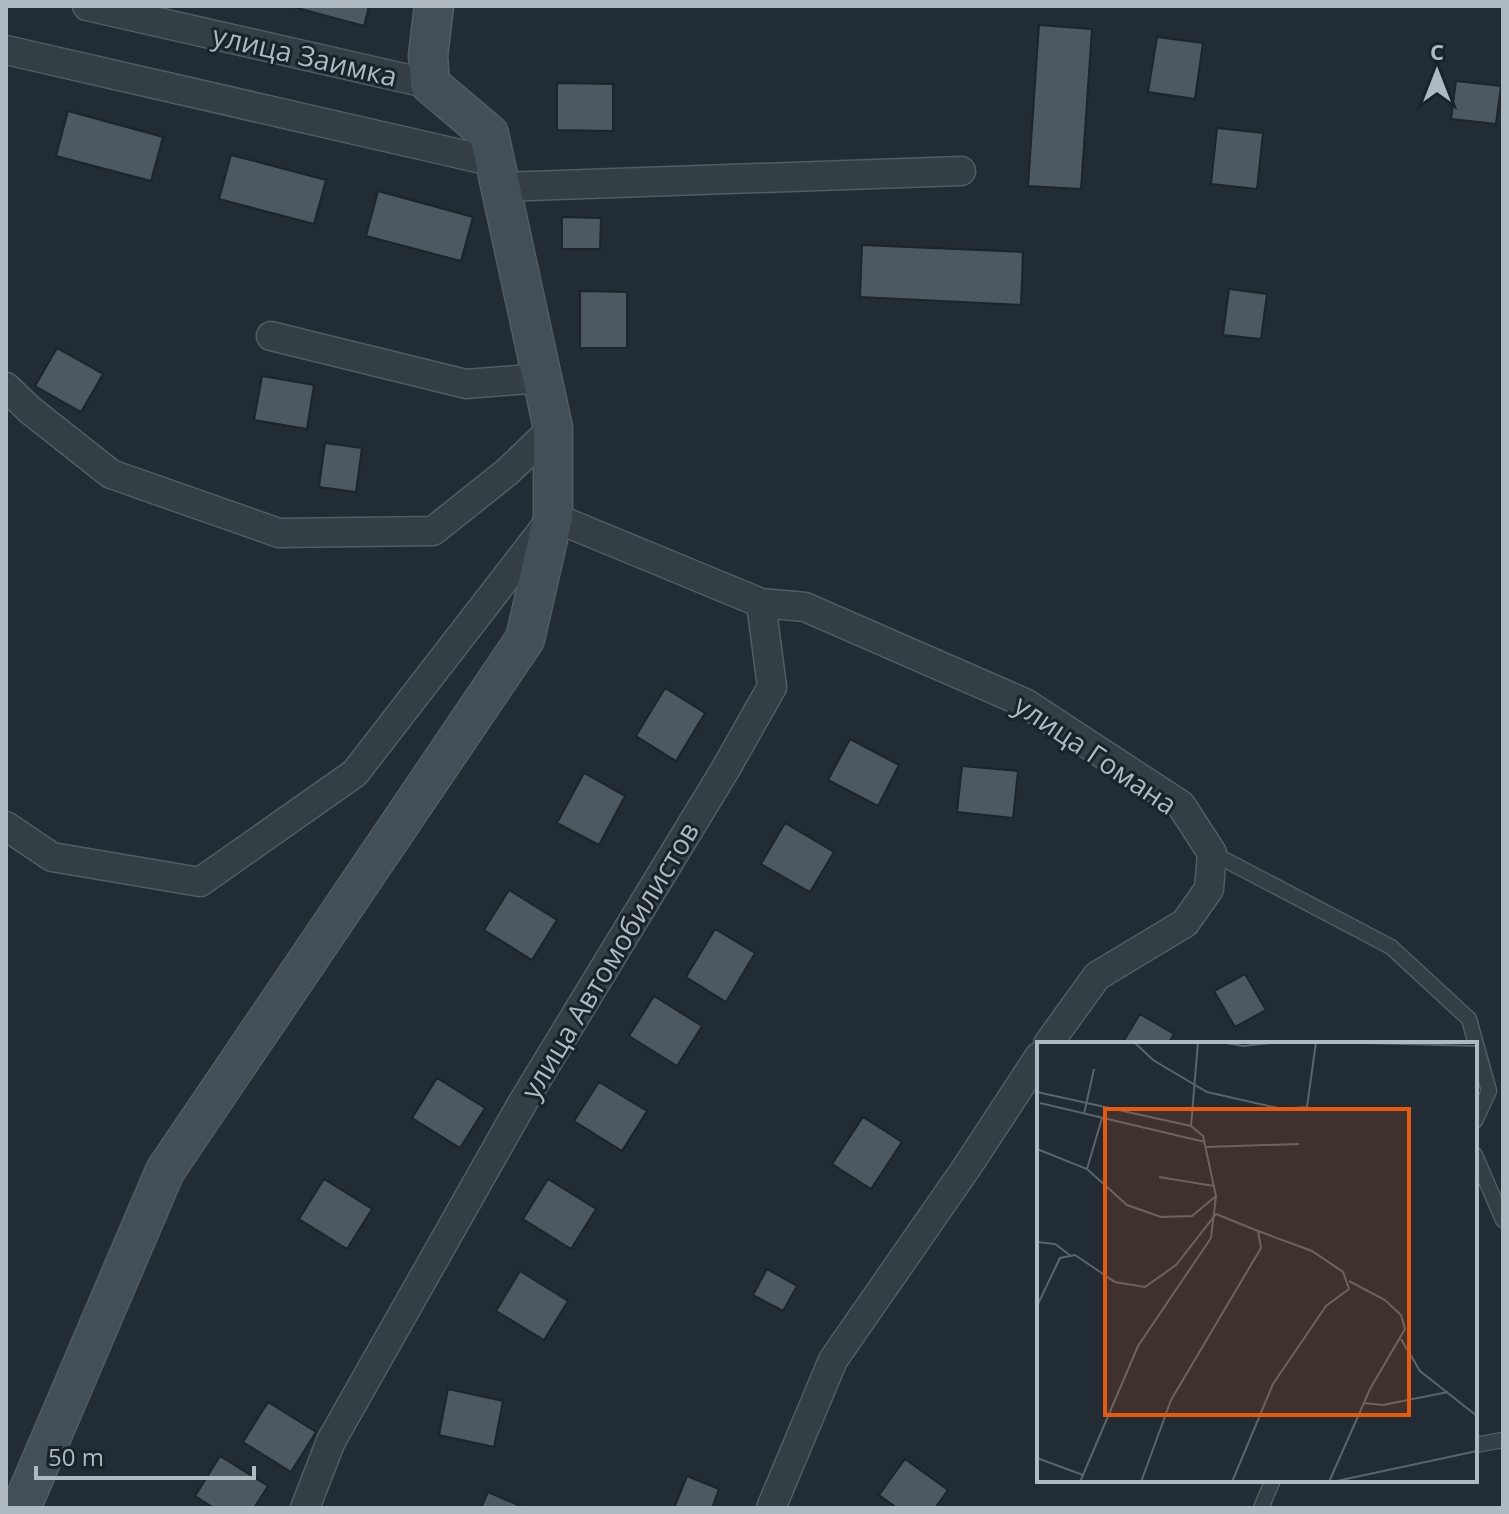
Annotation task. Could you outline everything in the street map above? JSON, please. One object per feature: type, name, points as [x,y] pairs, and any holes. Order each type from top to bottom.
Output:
[{"type":"street","name":"улица Заимка","points":[[87,6],[430,84]]},
{"type":"street","points":[[21,1508],[165,1171],[525,639],[553,517],[553,428],[495,161],[430,84],[428,56],[434,6]]},
{"type":"street","points":[[6,50],[495,161],[961,171]]},
{"type":"street","points":[[271,336],[466,384],[542,378]]},
{"type":"street","points":[[6,387],[111,474],[279,533],[433,531],[507,472],[553,428]]},
{"type":"street","points":[[553,517],[761,603]]},
{"type":"street","points":[[6,826],[52,857],[200,882],[355,773],[553,517]]},
{"type":"street","name":"улица Гомана","points":[[761,603],[805,607],[1025,703],[1181,805],[1212,853]]},
{"type":"street","name":"улица Автомобилистов","points":[[305,1508],[331,1441],[515,1116],[772,687],[761,603]]},
{"type":"street","points":[[1049,1042],[1097,976],[1185,923],[1209,889],[1212,853]]},
{"type":"street","points":[[771,1508],[833,1360],[1037,1060]]},
{"type":"lane","points":[[1212,853],[1391,947],[1469,1019],[1475,1042]]},
{"type":"lane","points":[[1477,1048],[1489,1091],[1477,1117]]},
{"type":"lane","points":[[1477,1160],[1503,1220]]},
{"type":"lane","points":[[1477,1445],[1503,1440]]},
{"type":"lane","points":[[1261,1508],[1272,1482]]},
{"type":"building","points":[[290,6],[369,6],[364,26]]},
{"type":"building","points":[[1039,25],[1092,29],[1081,189],[1028,186]]},
{"type":"building","points":[[1157,37],[1203,43],[1195,99],[1148,92]]},
{"type":"building","points":[[1456,81],[1501,86],[1496,124],[1451,119]]},
{"type":"building","points":[[557,83],[613,84],[613,131],[557,130]]},
{"type":"building","points":[[68,111],[163,137],[151,181],[56,156]]},
{"type":"building","points":[[1217,128],[1263,133],[1257,189],[1211,184]]},
{"type":"building","points":[[231,155],[326,180],[314,224],[219,199]]},
{"type":"building","points":[[378,191],[473,217],[461,261],[366,236]]},
{"type":"building","points":[[562,217],[601,218],[600,249],[562,249]]},
{"type":"building","points":[[862,245],[1023,252],[1021,305],[860,297]]},
{"type":"building","points":[[1229,289],[1267,294],[1261,339],[1223,335]]},
{"type":"building","points":[[580,291],[627,292],[627,348],[580,348]]},
{"type":"building","points":[[57,348],[103,374],[81,412],[35,386]]},
{"type":"building","points":[[262,376],[314,385],[307,429],[254,420]]},
{"type":"building","points":[[325,443],[362,448],[356,492],[319,487]]},
{"type":"building","points":[[665,688],[705,713],[676,761],[636,736]]},
{"type":"building","points":[[850,739],[899,765],[878,806],[828,780]]},
{"type":"building","points":[[962,766],[1018,771],[1013,818],[957,812]]},
{"type":"building","points":[[584,773],[625,796],[599,845],[557,823]]},
{"type":"building","points":[[785,823],[834,852],[810,892],[761,864]]},
{"type":"building","points":[[509,890],[557,920],[532,960],[484,930]]},
{"type":"building","points":[[715,929],[755,953],[726,1002],[686,977]]},
{"type":"building","points":[[1245,974],[1266,1010],[1235,1027],[1214,991]]},
{"type":"building","points":[[654,996],[702,1026],[677,1066],[629,1036]]},
{"type":"building","points":[[1140,1014],[1174,1034],[1169,1042],[1123,1042]]},
{"type":"building","points":[[437,1078],[485,1108],[460,1148],[412,1118]]},
{"type":"building","points":[[599,1082],[647,1111],[622,1151],[574,1121]]},
{"type":"building","points":[[863,1117],[902,1142],[871,1189],[832,1164]]},
{"type":"building","points":[[324,1179],[372,1209],[347,1249],[299,1219]]},
{"type":"building","points":[[548,1179],[596,1209],[571,1249],[523,1219]]},
{"type":"building","points":[[767,1269],[797,1286],[783,1311],[753,1295]]},
{"type":"building","points":[[520,1271],[568,1301],[544,1340],[496,1311]]},
{"type":"building","points":[[448,1389],[503,1401],[494,1447],[439,1435]]},
{"type":"building","points":[[268,1402],[316,1432],[291,1472],[243,1442]]},
{"type":"building","points":[[220,1456],[268,1486],[254,1508],[214,1508],[195,1496]]},
{"type":"building","points":[[905,1459],[948,1490],[935,1508],[897,1508],[879,1495]]},
{"type":"building","points":[[687,1476],[719,1489],[712,1508],[674,1508]]},
{"type":"building","points":[[488,1492],[520,1506],[481,1508]]}]
